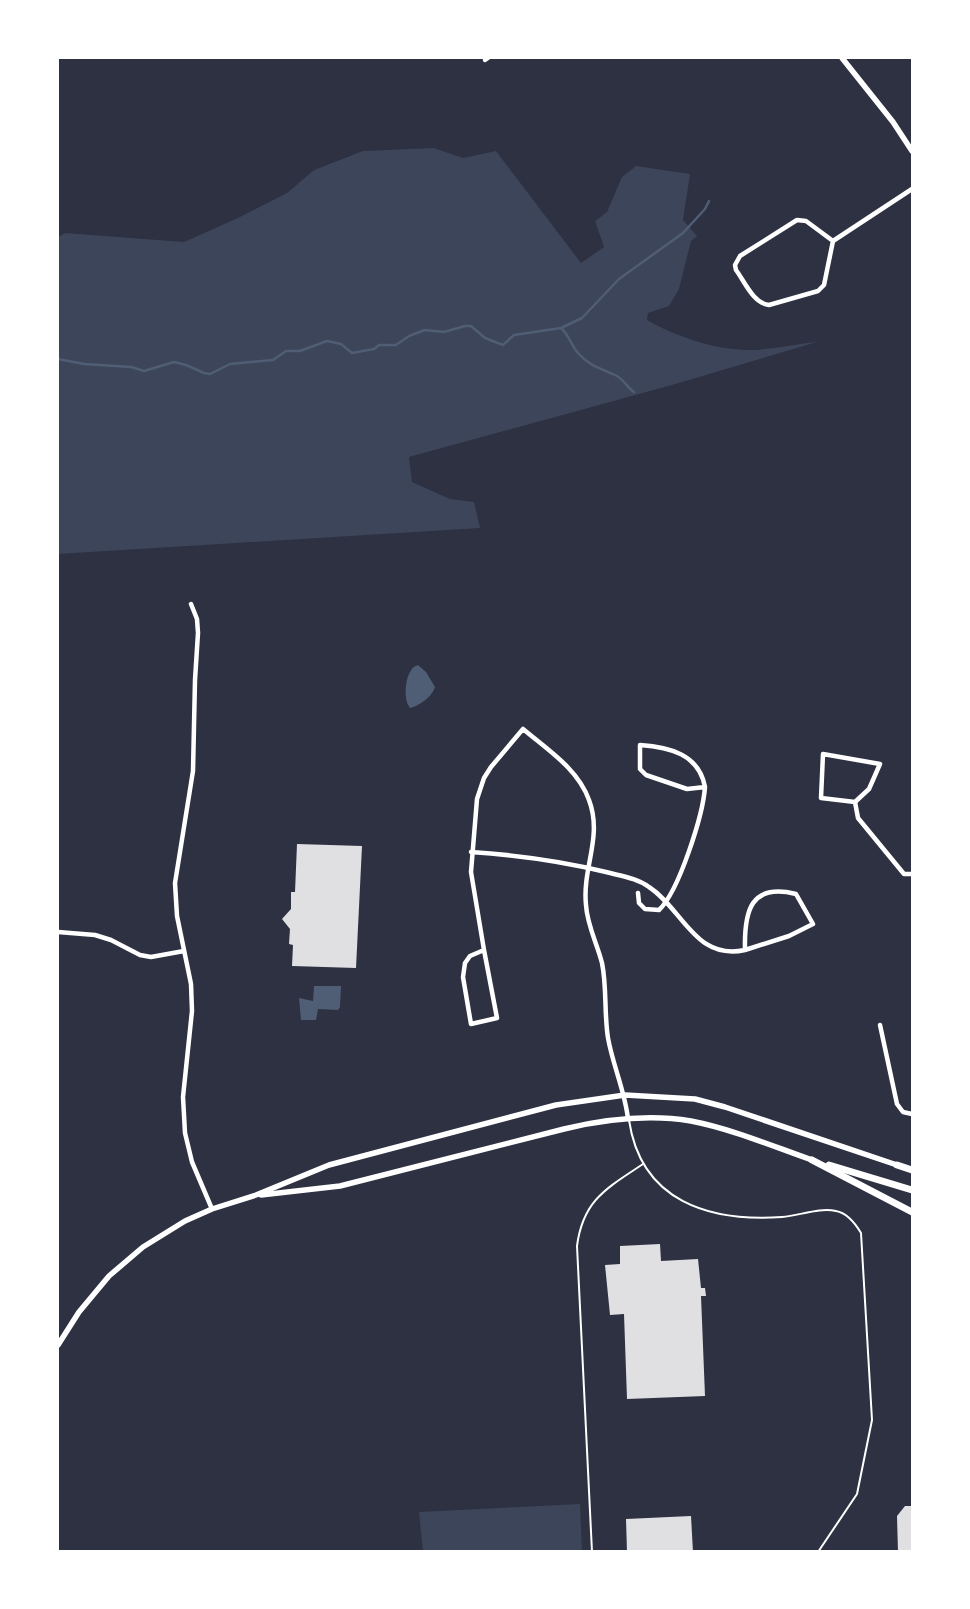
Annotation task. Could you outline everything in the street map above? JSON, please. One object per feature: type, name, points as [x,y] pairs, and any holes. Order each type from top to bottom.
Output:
[{"type":"main road","points":[[812,1160],[912,1190]]},
{"type":"main road","points":[[812,1160],[912,1212]]},
{"type":"main road","points":[[897,1165],[912,1168]]},
{"type":"street","points":[[842,58],[893,122],[912,151]]},
{"type":"street","points":[[833,241],[806,221],[792,221],[740,256],[735,265],[736,270],[755,298],[764,305],[818,291],[824,285],[833,241],[912,189]]},
{"type":"street","points":[[191,604],[197,619],[198,633],[194,680],[193,771],[174,883],[177,916],[190,972],[192,1011],[183,1097],[185,1133],[192,1162],[212,1209]]},
{"type":"street","points":[[484,950],[470,956],[463,969],[471,1024],[497,1018],[471,872],[471,852],[477,799],[482,783],[491,767],[523,729],[568,767],[578,779],[588,798],[595,830],[589,868],[586,912],[602,963],[611,1051],[625,1095],[628,1119]]},
{"type":"street","points":[[638,893],[639,902],[645,909],[659,910],[666,903],[678,883],[703,804],[705,787],[698,768],[683,754],[668,749],[640,745],[640,769],[646,775],[687,788],[705,787]]},
{"type":"street","points":[[823,754],[880,764],[869,790],[855,802],[821,798],[823,754]]},
{"type":"street","points":[[855,802],[858,818],[904,874],[912,874]]},
{"type":"street","points":[[471,852],[524,856],[589,868],[645,884],[666,903],[703,943],[730,952],[745,950],[789,936],[813,924],[796,894],[774,891],[758,896],[754,901],[744,932],[745,950]]},
{"type":"street","points":[[58,932],[103,937],[140,955],[150,957],[184,951]]},
{"type":"street","points":[[880,1025],[897,1104],[903,1112],[912,1114]]},
{"type":"street","points":[[58,1345],[92,1294],[121,1265],[165,1232],[212,1209],[256,1195],[313,1171],[355,1157],[556,1105],[625,1095],[695,1099],[725,1107],[897,1165]]},
{"type":"street","points":[[256,1195],[340,1186],[564,1129],[590,1123],[628,1119],[655,1118],[690,1121],[718,1128],[812,1160]]},
{"type":"lane","points":[[628,1119],[635,1148],[643,1164],[662,1188],[683,1203],[726,1215],[757,1218],[834,1210],[848,1216],[861,1233],[872,1420],[856,1494],[818,1552]]},
{"type":"lane","points":[[592,1552],[577,1246],[584,1218],[593,1202],[607,1188],[643,1164]]},
{"type":"shaded area","points":[[434,148],[463,158],[496,151],[581,263],[604,247],[595,221],[607,212],[622,177],[636,166],[690,174],[683,220],[697,236],[691,241],[679,289],[669,306],[648,313],[647,320],[696,341],[722,348],[765,349],[817,342],[672,385],[409,457],[412,482],[450,499],[474,502],[480,528],[58,554],[58,237],[65,233],[184,242],[238,218],[287,193],[314,170],[363,151]]},
{"type":"shaded area","points":[[418,665],[426,672],[435,687],[425,700],[410,708],[406,698],[406,684],[410,672]]},
{"type":"shaded area","points":[[314,986],[341,986],[340,1007],[338,1010],[318,1009],[316,1020],[301,1020],[299,998],[313,1001]]},
{"type":"shaded area","points":[[580,1504],[582,1551],[423,1551],[419,1512]]},
{"type":"building","points":[[297,844],[362,846],[356,968],[292,966],[293,945],[289,944],[290,929],[282,919],[291,909],[291,892],[295,892]]},
{"type":"building","points":[[660,1244],[661,1261],[698,1259],[701,1288],[705,1288],[706,1296],[701,1296],[705,1396],[627,1399],[624,1314],[610,1315],[605,1265],[620,1264],[620,1246]]},
{"type":"building","points":[[905,1506],[912,1506],[912,1552],[898,1552],[897,1516]]},
{"type":"building","points":[[691,1516],[693,1552],[627,1552],[626,1519]]},
{"type":"waterway","points":[[58,359],[84,364],[131,367],[144,371],[174,362],[210,374],[230,364],[273,360],[286,351],[300,351],[327,341],[341,344],[352,353],[374,349],[379,345],[396,345],[409,336],[425,330],[444,332],[465,326],[471,326],[485,338],[503,345],[514,335],[561,328],[582,318],[619,279],[683,233],[705,209],[709,201]]},
{"type":"waterway","points":[[561,328],[583,358],[592,365],[619,377],[634,392]]}]
